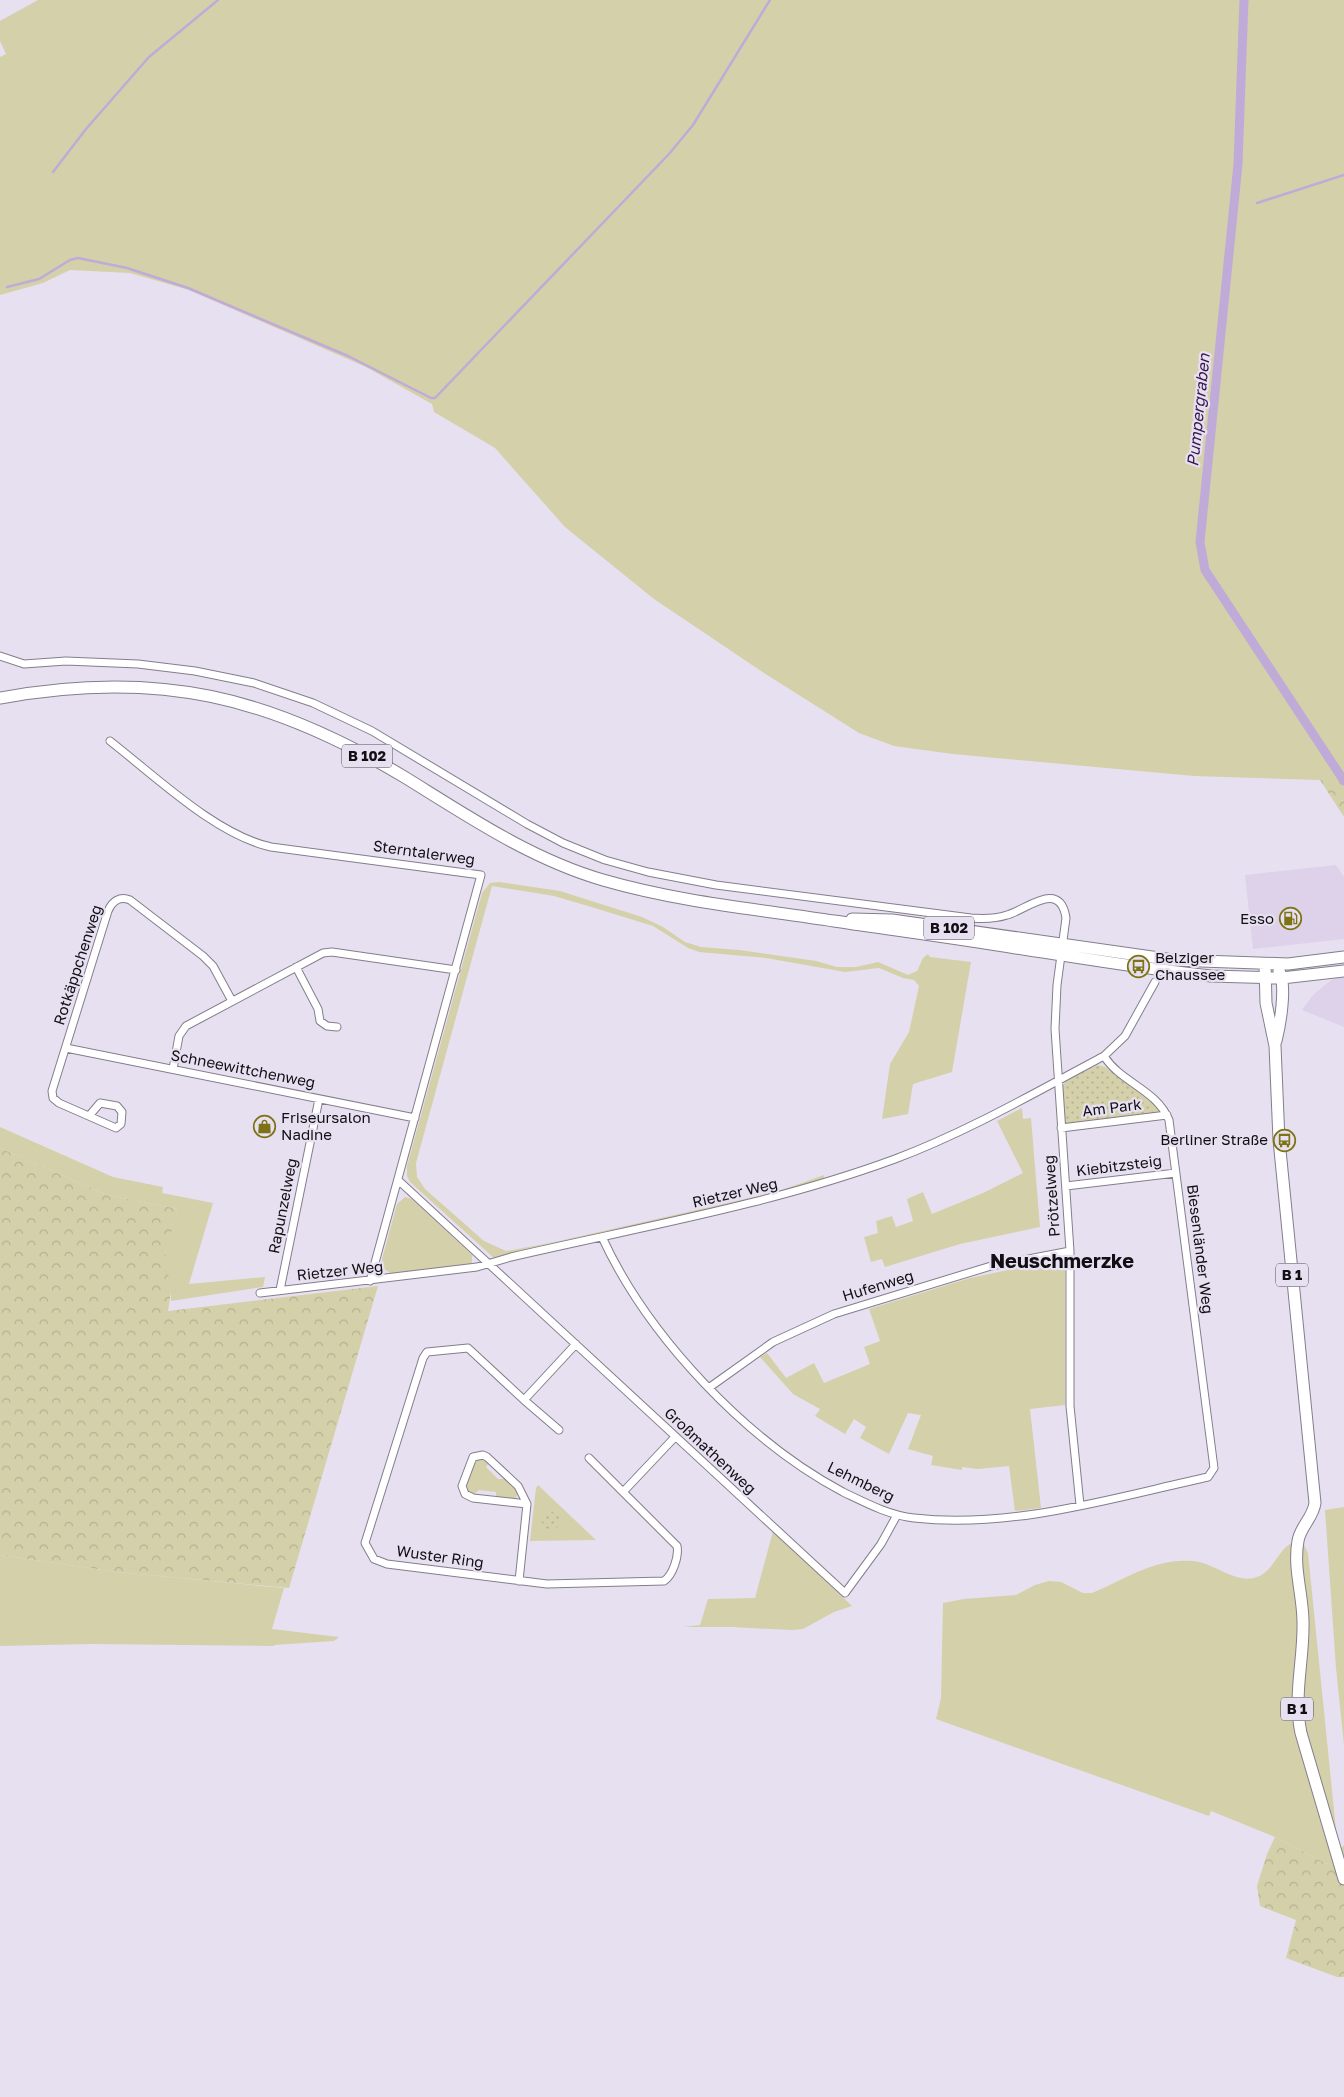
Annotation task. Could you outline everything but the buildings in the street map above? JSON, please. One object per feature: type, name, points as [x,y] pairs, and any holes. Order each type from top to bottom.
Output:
[{"type":"main road","name":"B 102","points":[[0,698],[75,687],[134,686],[175,690],[248,705],[286,718],[333,738],[497,833],[542,856],[598,878],[659,894],[834,921],[1062,950],[1173,960],[1269,964]]},
{"type":"main road","name":"B 102","points":[[1062,950],[1201,975],[1282,978]]},
{"type":"main road","points":[[1269,964],[1344,957]]},
{"type":"main road","points":[[1269,964],[1282,978],[1344,970]]},
{"type":"main road","name":"B 1","points":[[1269,964],[1264,978],[1275,1046],[1278,1131],[1315,1504],[1313,1512],[1301,1529],[1297,1542],[1297,1571],[1303,1618],[1297,1710],[1301,1733],[1344,1879]]},
{"type":"main road","name":"B 1","points":[[1275,1046],[1280,1025],[1282,978]]},
{"type":"street","name":"Prötzelweg","points":[[0,656],[11,662],[24,664],[86,661],[178,668],[216,674],[274,689],[313,704],[372,731],[546,834],[605,860],[648,872],[716,885],[972,918],[1006,916],[1045,898],[1054,899],[1061,904],[1065,911],[1055,1007],[1055,1046],[1070,1251],[1069,1387],[1080,1505]]},
{"type":"street","name":"Sterntalerweg","points":[[110,741],[216,824],[252,842],[272,847],[481,875],[370,1281]]},
{"type":"street","name":"Rotkäppchenweg","points":[[89,1116],[100,1103],[120,1107],[123,1115],[120,1126],[116,1128],[59,1103],[52,1095],[108,910],[114,902],[125,898],[133,902],[210,962],[232,1001]]},
{"type":"street","points":[[173,1069],[179,1036],[184,1028],[323,953],[332,952],[456,970]]},
{"type":"street","points":[[296,967],[318,1009],[320,1021],[327,1026],[337,1027]]},
{"type":"street","name":"Rietzer Weg","points":[[260,1293],[464,1270],[784,1196],[879,1165],[948,1137],[1104,1056],[1125,1036],[1155,982]]},
{"type":"street","name":"Schneewittchenweg","points":[[66,1048],[415,1118]]},
{"type":"street","points":[[1104,1056],[1120,1075],[1159,1103],[1167,1115]]},
{"type":"street","name":"Rapunzelweg","points":[[280,1290],[319,1099]]},
{"type":"street","name":"Am Park","points":[[1061,1128],[1167,1115]]},
{"type":"street","name":"Biesenländer Weg","points":[[1167,1115],[1214,1468],[1212,1474]]},
{"type":"street","name":"Kiebitzsteig","points":[[1066,1186],[1176,1173]]},
{"type":"street","points":[[398,1180],[489,1264]]},
{"type":"street","name":"Lehmberg","points":[[602,1237],[613,1259],[644,1309],[710,1387],[758,1433],[799,1465],[861,1500],[897,1515],[928,1519],[979,1520],[1031,1515],[1212,1474]]},
{"type":"street","name":"Hufenweg","points":[[710,1387],[772,1342],[834,1314],[991,1266],[1070,1251]]},
{"type":"street","name":"Großmathenweg","points":[[489,1264],[845,1593],[880,1544],[897,1515]]},
{"type":"street","points":[[524,1400],[576,1344]]},
{"type":"street","name":"Wuster Ring","points":[[559,1430],[468,1348],[428,1352],[424,1358],[365,1543],[369,1553],[386,1564],[520,1581],[560,1584],[661,1582],[669,1578],[677,1553],[677,1546],[589,1458]]},
{"type":"street","points":[[623,1492],[675,1437]]},
{"type":"street","points":[[520,1581],[527,1504],[518,1486],[487,1457],[483,1455],[473,1457],[462,1486],[465,1494],[473,1498],[527,1504]]},
{"type":"shaded area","points":[[1336,865],[1344,877],[1344,939],[1253,949],[1245,875]]},
{"type":"shaded area","points":[[1344,977],[1344,1027],[1302,1010],[1313,995],[1326,984],[1333,979]]},
{"type":"green space","points":[[38,0],[1344,0],[1344,774],[1339,767],[1320,780],[1194,776],[953,754],[894,746],[859,733],[764,673],[654,599],[565,527],[495,448],[434,412],[432,404],[366,367],[189,290],[130,273],[70,270],[43,283],[0,295],[0,57],[6,54],[0,41],[0,21]]},
{"type":"green space","points":[[1339,767],[1344,774],[1344,817],[1320,780]]},
{"type":"green space","points":[[499,882],[560,891],[642,917],[663,927],[685,942],[701,947],[739,950],[816,961],[837,967],[856,967],[878,962],[908,975],[917,971],[923,958],[928,954],[930,957],[971,962],[952,1072],[913,1084],[908,1114],[882,1119],[890,1064],[909,1032],[919,986],[914,980],[903,978],[879,968],[845,972],[766,958],[699,952],[688,948],[653,926],[554,896],[492,886],[416,1163],[417,1177],[425,1189],[484,1241],[506,1251],[550,1243],[776,1192],[824,1175],[824,1180],[783,1193],[494,1258],[410,1182],[407,1176],[407,1166],[482,893],[490,883]]},
{"type":"green space","points":[[1098,1065],[1105,1067],[1152,1100],[1161,1110],[1160,1112],[1064,1126],[1061,1089],[1066,1080]]},
{"type":"green space","points":[[1022,1108],[1023,1119],[1031,1118],[1040,1227],[960,1244],[885,1267],[882,1259],[871,1262],[864,1237],[878,1233],[876,1221],[892,1216],[896,1227],[913,1221],[907,1199],[923,1192],[932,1214],[983,1193],[1023,1173],[997,1121]]},
{"type":"green space","points":[[0,1127],[113,1177],[163,1187],[162,1193],[213,1203],[189,1284],[265,1277],[263,1287],[171,1301],[165,1255],[167,1242],[178,1209],[107,1195],[0,1148]]},
{"type":"green space","points":[[0,1148],[107,1195],[178,1209],[165,1253],[171,1292],[168,1311],[378,1286],[289,1588],[117,1572],[0,1555]]},
{"type":"green space","points":[[405,1197],[412,1199],[472,1255],[472,1264],[392,1274],[384,1269],[382,1259],[397,1204]]},
{"type":"green space","points":[[1065,1258],[1065,1405],[1030,1409],[1041,1508],[1015,1511],[1009,1466],[978,1469],[962,1467],[962,1470],[931,1465],[933,1456],[908,1449],[921,1415],[908,1413],[889,1454],[860,1438],[866,1427],[854,1419],[845,1434],[815,1416],[820,1409],[793,1394],[760,1357],[767,1353],[786,1378],[814,1363],[824,1383],[870,1364],[864,1347],[880,1341],[869,1309],[970,1278]]},
{"type":"green space","points":[[481,1458],[489,1463],[486,1467],[498,1479],[506,1479],[517,1490],[518,1494],[515,1499],[496,1498],[496,1492],[479,1490],[473,1495],[468,1492],[466,1483],[474,1461]]},
{"type":"green space","points":[[538,1485],[596,1540],[530,1541],[536,1488]]},
{"type":"green space","points":[[1344,1507],[1344,1745],[1336,1668],[1325,1510]]},
{"type":"green space","points":[[551,1512],[559,1517],[560,1521],[555,1529],[551,1530],[543,1525],[542,1521],[547,1513]]},
{"type":"green space","points":[[773,1531],[852,1606],[834,1612],[803,1629],[683,1627],[700,1625],[708,1599],[755,1598]]},
{"type":"green space","points":[[1296,1541],[1304,1545],[1308,1553],[1336,1830],[1337,1854],[1327,1864],[1275,1837],[1211,1811],[1209,1816],[936,1719],[941,1698],[943,1603],[964,1599],[1016,1595],[1035,1585],[1049,1581],[1061,1582],[1083,1593],[1092,1593],[1153,1566],[1179,1561],[1193,1561],[1209,1565],[1239,1578],[1254,1578],[1267,1571],[1284,1549]]},
{"type":"green space","points":[[0,1555],[117,1572],[284,1588],[272,1629],[339,1637],[334,1641],[274,1646],[92,1644],[0,1646]]},
{"type":"green space","points":[[1275,1837],[1327,1864],[1344,1845],[1344,1977],[1337,1977],[1286,1958],[1296,1920],[1260,1906],[1257,1886],[1267,1854]]},
{"type":"waterway","points":[[53,172],[86,129],[149,57],[218,0]]},
{"type":"waterway","points":[[7,287],[39,279],[70,260],[78,258],[127,268],[188,288],[348,356],[431,398],[435,398],[669,154],[693,125],[770,0]]},
{"type":"waterway","name":"Pumpergraben","points":[[1244,0],[1238,164],[1200,542],[1205,570],[1344,781]]},
{"type":"waterway","points":[[1257,203],[1344,175]]},
{"type":"place","name":"Esso","points":[[1290,919]]},
{"type":"place","name":"Belziger Chaussee","points":[[1139,967]]},
{"type":"place","name":"Friseursalon Nadine","points":[[265,1127]]},
{"type":"place","name":"Berliner Straße","points":[[1284,1140]]},
{"type":"district","name":"Neuschmerzke","points":[[1062,1261]]}]
